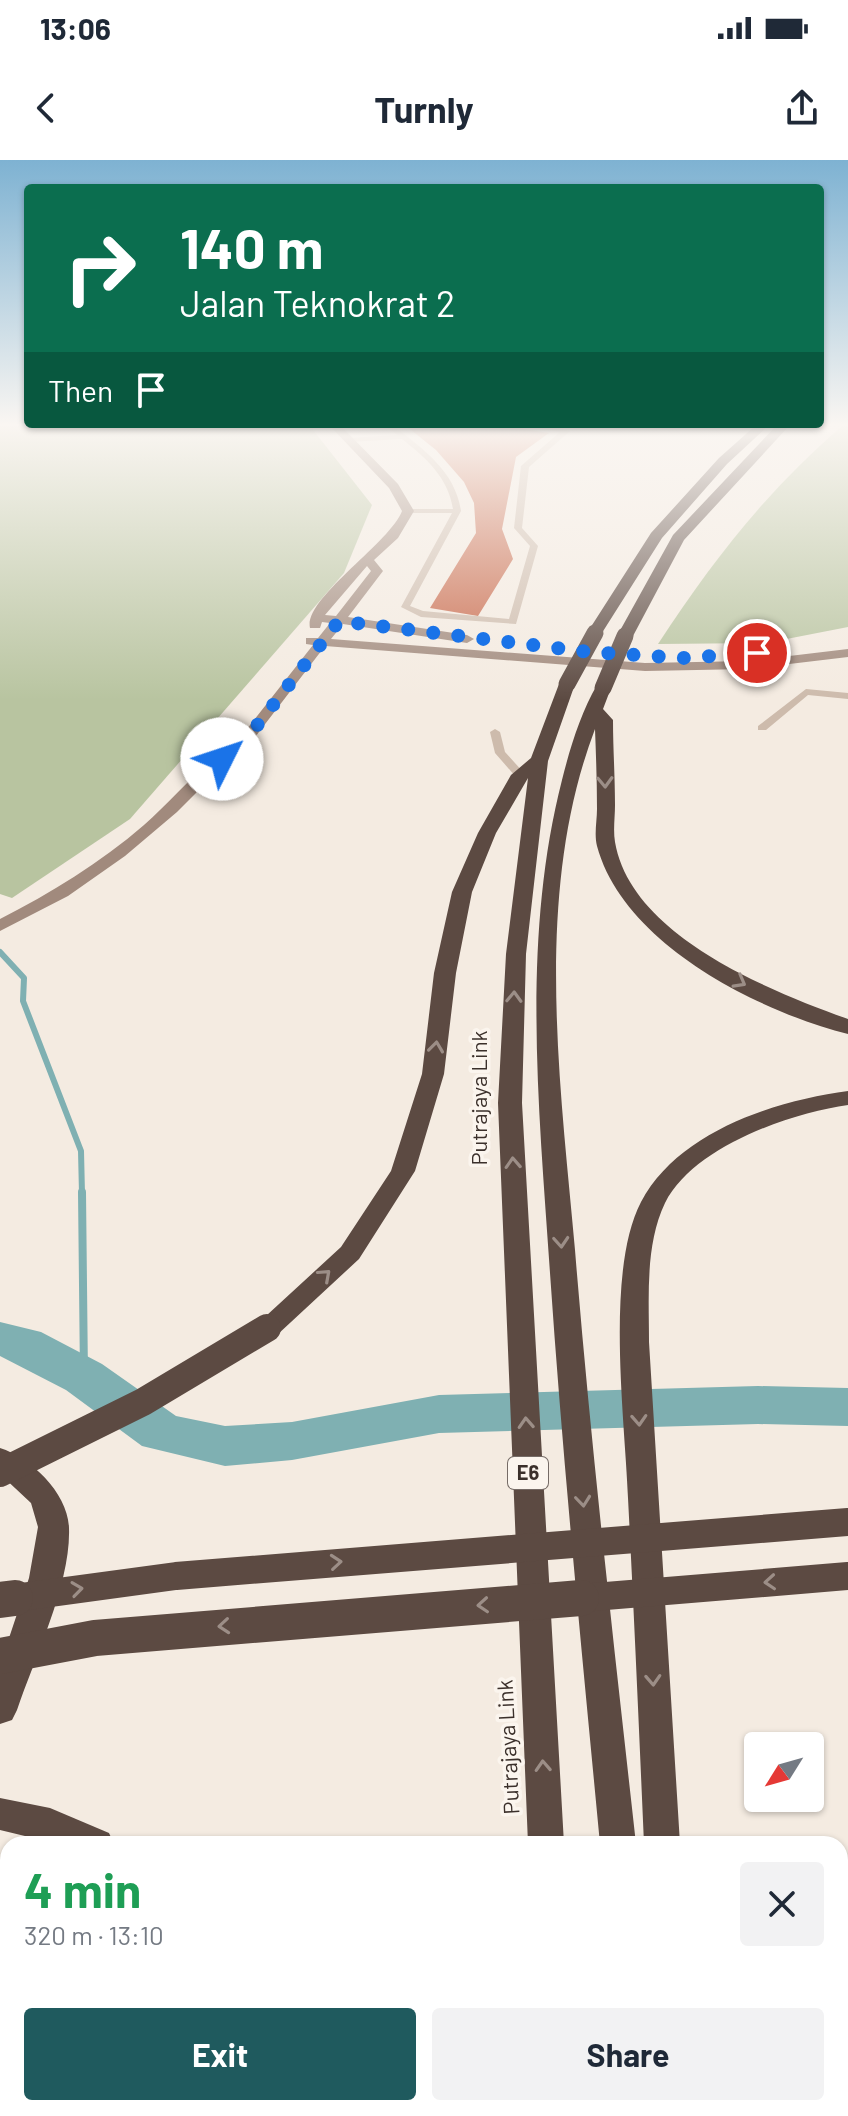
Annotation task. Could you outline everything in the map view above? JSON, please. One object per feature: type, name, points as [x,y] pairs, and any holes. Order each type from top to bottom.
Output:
[{"type":"highway","name":"Putrajaya Link","points":[[546,1836],[510,1103],[516,954],[539,761],[567,684],[656,536],[673,517]]},
{"type":"highway","name":"E6","points":[[617,1836],[571,1384],[552,1108],[549,959],[556,846],[594,708],[625,636],[678,538],[697,517]]},
{"type":"highway","points":[[594,708],[604,720],[605,844],[631,894],[680,946],[699,959],[766,995],[848,1027]]},
{"type":"highway","points":[[0,1473],[143,1402],[267,1328],[350,1253],[403,1171],[433,1074],[445,973],[462,892],[487,833],[520,775],[539,761]]},
{"type":"highway","points":[[662,1836],[635,1342],[636,1261],[654,1200],[694,1156],[732,1132],[826,1100],[848,1098]]},
{"type":"highway","points":[[0,1459],[38,1488],[53,1513],[55,1548],[0,1710]]},
{"type":"highway","points":[[0,1600],[176,1576],[848,1522]]},
{"type":"highway","points":[[0,1656],[95,1638],[189,1629],[848,1576]]},
{"type":"highway","points":[[0,1814],[50,1824],[78,1836]]},
{"type":"main road","points":[[0,926],[100,869],[148,832],[222,759],[237,751],[305,664],[317,641],[316,618],[358,567],[369,561],[404,524],[406,517]]},
{"type":"main road","points":[[222,759],[225,749],[317,641],[339,621],[377,571],[369,561]]},
{"type":"main road","points":[[356,599],[378,618],[407,629]]},
{"type":"main road","points":[[316,618],[368,622],[536,648],[682,658],[848,643]]},
{"type":"main road","points":[[361,643],[344,633],[368,622]]},
{"type":"main road","points":[[317,641],[645,667],[748,665],[848,653]]},
{"type":"main road","points":[[305,664],[382,644]]},
{"type":"lane","points":[[454,517],[405,607],[421,614],[513,622],[534,546],[518,528],[519,517]]},
{"type":"lane","points":[[762,728],[806,692],[848,696]]},
{"type":"lane","points":[[495,732],[500,753],[520,775]]},
{"type":"green space","points":[[0,517],[367,517],[344,573],[130,819],[12,898],[0,894]]},
{"type":"green space","points":[[751,517],[848,517],[848,627],[766,643],[658,644]]},
{"type":"building","points":[[475,517],[504,517],[502,529],[513,559],[478,616],[430,608],[476,533]]},
{"type":"waterway","points":[[0,952],[24,978],[23,1001],[81,1151],[82,1194]]},
{"type":"waterway","points":[[82,1192],[84,1377]]},
{"type":"waterway","points":[[0,1339],[23,1344],[84,1377],[161,1432],[225,1446],[292,1441],[439,1414],[758,1405],[848,1407]]},
{"type":"route","points":[[222,759],[237,751],[339,621],[368,622],[536,648],[682,658],[757,653]]}]
